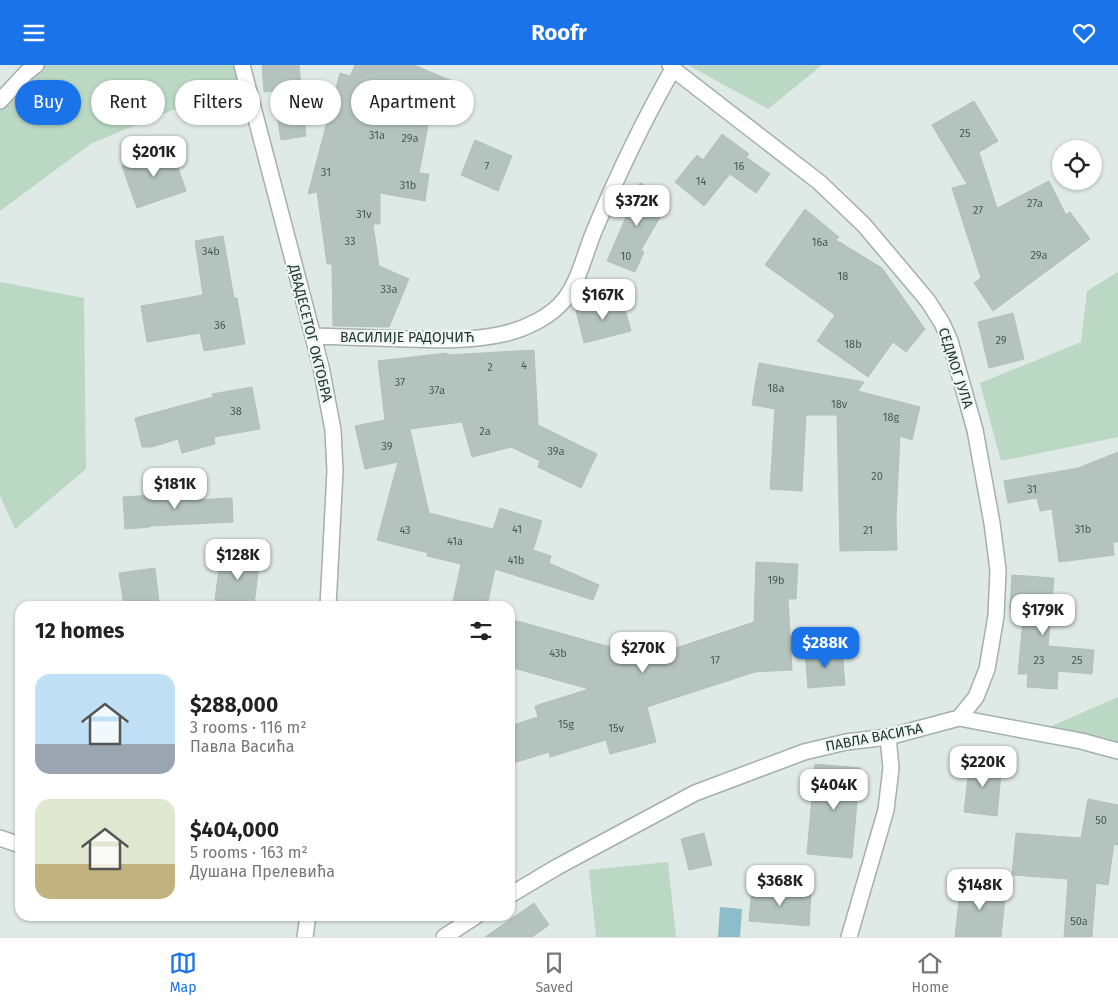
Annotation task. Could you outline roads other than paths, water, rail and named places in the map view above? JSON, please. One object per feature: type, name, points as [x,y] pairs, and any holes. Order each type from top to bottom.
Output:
[{"type":"street","points":[[0,101],[36,65]]},
{"type":"street","name":"ДВАДЕСЕТОГ ОКТОБРА","points":[[242,65],[326,389],[333,430],[336,471],[328,601]]},
{"type":"street","name":"ВАСИЛИЈЕ РАДОЈЧИЋ","points":[[313,337],[446,340],[487,337],[514,331],[550,313],[565,299],[575,281],[594,231],[627,157],[672,67]]},
{"type":"street","name":"СЕДМОГ ЈУЛА","points":[[672,67],[819,183],[864,225],[928,301],[942,323],[950,341],[975,429],[998,570],[996,616],[987,669],[976,697],[959,718]]},
{"type":"street","name":"ПАВЛА ВАСИЋА","points":[[515,892],[557,867],[695,793],[804,752],[846,742],[888,737],[959,718],[1081,741],[1118,751]]},
{"type":"street","points":[[849,937],[886,810],[891,768],[888,737]]},
{"type":"street","points":[[0,837],[15,843]]},
{"type":"street","points":[[303,921],[305,937]]},
{"type":"street","points":[[444,937],[468,921]]},
{"type":"water","points":[[720,907],[742,909],[740,937],[718,937]]}]
